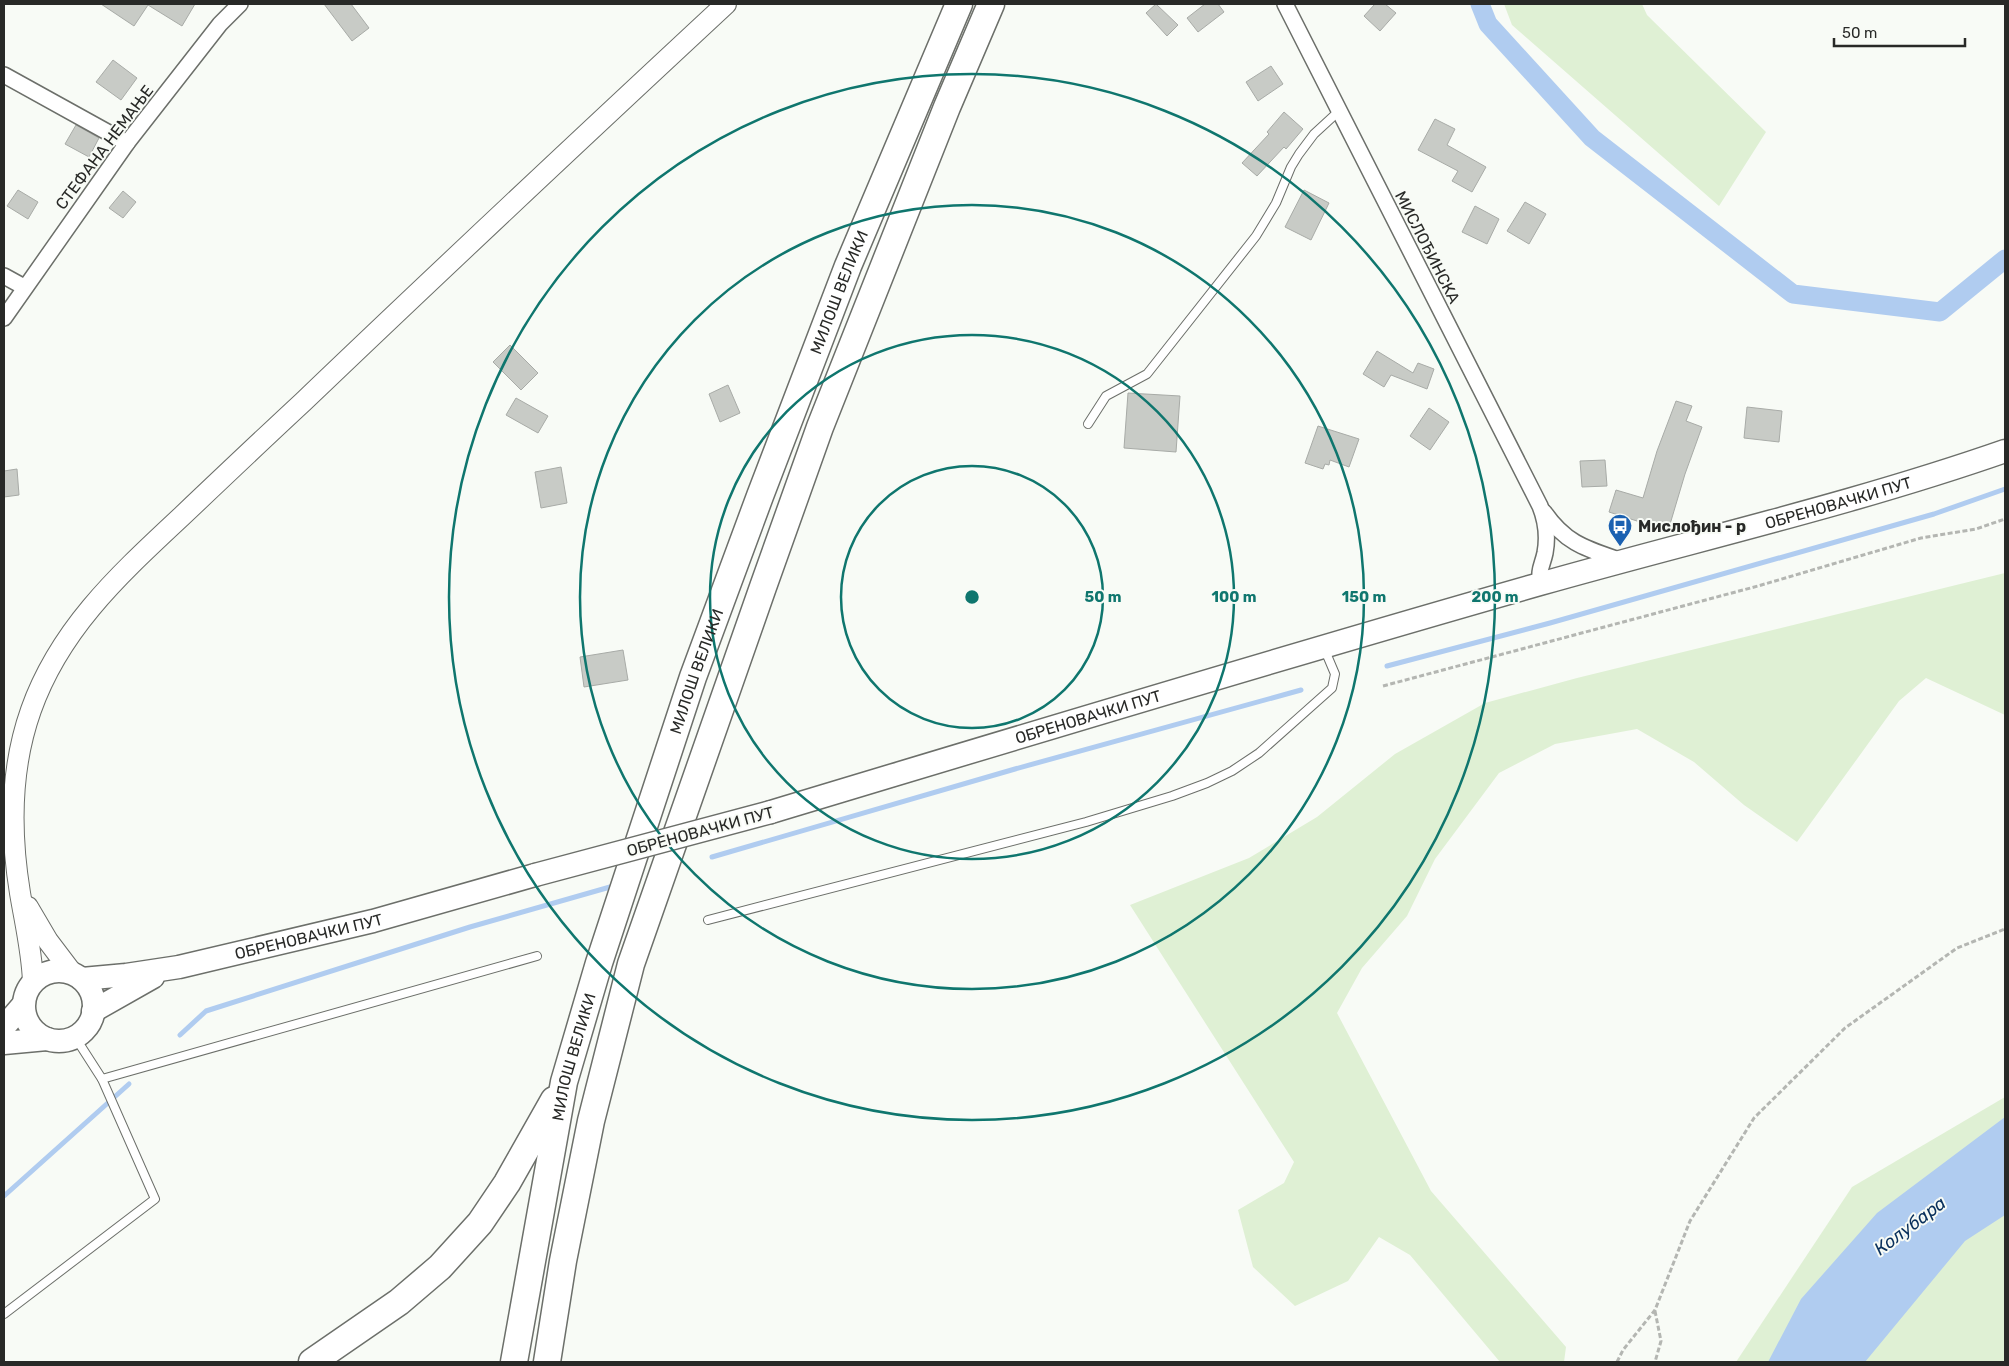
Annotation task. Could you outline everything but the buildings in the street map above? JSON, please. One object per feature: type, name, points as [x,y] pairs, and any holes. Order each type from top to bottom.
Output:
[{"type":"highway","name":"МИЛОШ ВЕЛИКИ","points":[[514,1362],[564,1082],[599,963],[693,677],[848,266],[959,4]]},
{"type":"highway","name":"МИЛОШ ВЕЛИКИ","points":[[547,1362],[563,1262],[591,1121],[631,964],[820,428],[947,107],[991,4]]},
{"type":"highway","points":[[312,1362],[399,1302],[440,1267],[480,1223],[507,1183],[564,1082]]},
{"type":"main road","points":[[33,982],[33,964],[20,891],[13,827],[16,773],[21,745],[31,711],[44,678],[63,644],[85,613],[153,543],[500,214],[726,4]]},
{"type":"main road","name":"ОБРЕНОВАЧКИ ПУТ","points":[[77,976],[167,969],[373,921],[771,812],[1323,646],[1908,483],[2005,451]]},
{"type":"main road","points":[[4,1043],[47,1039],[66,1040],[75,1037],[87,1026],[93,1011],[93,997],[35,921],[20,891]]},
{"type":"main road","name":"ОБРЕНОВАЧКИ ПУТ","points":[[93,1011],[167,969]]},
{"type":"main road","points":[[4,1027],[23,1005],[28,988],[33,982],[45,974],[59,971],[77,976]]},
{"type":"main road","points":[[23,1005],[28,1023],[36,1033],[47,1039]]},
{"type":"street","name":"СТЕФАНА НЕМАЊЕ","points":[[4,318],[126,142],[220,24],[240,4]]},
{"type":"street","name":"МИСЛОЂИНСКА","points":[[1285,4],[1540,506],[1557,528],[1574,542],[1586,549],[1623,561]]},
{"type":"street","points":[[4,76],[126,142]]},
{"type":"street","points":[[4,276],[24,287]]},
{"type":"street","name":"МИСЛОЂИНСКА","points":[[1540,506],[1547,536],[1545,551],[1538,572],[1541,584]]},
{"type":"lane","points":[[1088,424],[1106,396],[1147,374],[1256,236],[1276,203],[1291,167],[1299,154],[1314,134],[1340,111]]},
{"type":"lane","points":[[708,920],[1086,822],[1172,796],[1207,783],[1232,771],[1259,754],[1332,688],[1335,674],[1323,646]]},
{"type":"lane","points":[[102,1079],[537,956]]},
{"type":"lane","points":[[4,1314],[155,1199],[102,1079],[75,1037]]},
{"type":"path","points":[[1382,686],[1758,586],[1921,538],[1976,529],[2005,519]]},
{"type":"path","points":[[1616,1362],[1623,1350],[1655,1310],[1690,1221],[1754,1118],[1845,1028],[1957,948],[2005,929]]},
{"type":"path","points":[[1655,1310],[1661,1341],[1655,1362]]},
{"type":"green space","points":[[1504,4],[1642,4],[1647,15],[1766,132],[1719,206],[1512,25]]},
{"type":"green space","points":[[2005,573],[2005,715],[1926,678],[1899,701],[1797,842],[1744,805],[1694,762],[1637,729],[1555,744],[1499,773],[1435,859],[1407,916],[1362,968],[1337,1013],[1431,1191],[1566,1347],[1564,1362],[1500,1362],[1410,1255],[1379,1237],[1348,1281],[1295,1306],[1253,1267],[1238,1210],[1284,1183],[1294,1162],[1130,905],[1249,858],[1317,817],[1395,754],[1485,703],[1577,678]]},
{"type":"green space","points":[[2005,1097],[2005,1362],[1736,1362],[1852,1187]]},
{"type":"water","name":"Колубара","points":[[2005,1117],[2005,1215],[1965,1241],[1865,1362],[1768,1362],[1801,1299],[1877,1213]]},
{"type":"waterway","points":[[1480,4],[1488,24],[1592,138],[1793,294],[1940,312],[2005,259]]},
{"type":"waterway","points":[[1387,666],[1550,623],[1934,514],[2005,489]]},
{"type":"waterway","points":[[712,857],[1015,769],[1301,690]]},
{"type":"waterway","points":[[180,1035],[206,1011],[470,927],[610,887]]},
{"type":"waterway","points":[[4,1196],[129,1084]]},
{"type":"place","name":"Мислођин - р","points":[[1620,547]]}]
